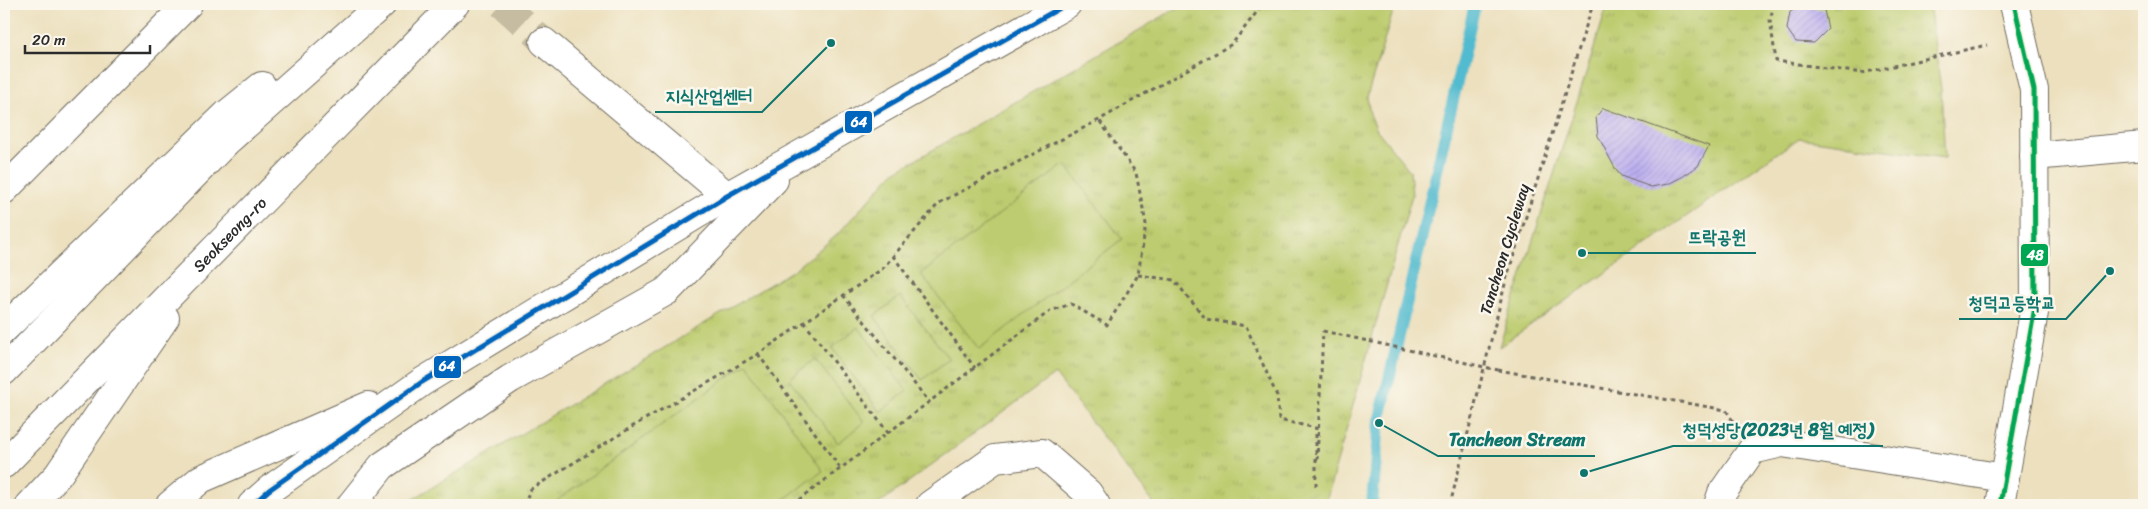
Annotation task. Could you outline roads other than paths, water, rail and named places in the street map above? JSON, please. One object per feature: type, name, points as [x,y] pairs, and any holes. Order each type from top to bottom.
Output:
[{"type":"main road","points":[[4,190],[188,4]]},
{"type":"main road","points":[[4,329],[226,115],[361,4]]},
{"type":"main road","points":[[4,372],[226,142],[382,4]]},
{"type":"main road","name":"Seokseong-ro","points":[[4,464],[455,4]]},
{"type":"main road","points":[[252,505],[270,490],[422,382],[727,196],[1068,4]]},
{"type":"main road","points":[[2000,505],[2035,307],[2034,90],[2014,4]]},
{"type":"main road","points":[[544,42],[727,196]]},
{"type":"main road","points":[[2034,156],[2144,146]]},
{"type":"main road","points":[[342,505],[382,466],[510,380],[667,291],[794,159]]},
{"type":"main road","points":[[30,505],[58,475],[206,257]]},
{"type":"main road","points":[[170,505],[201,479],[422,382]]},
{"type":"main road","points":[[1718,505],[1722,493],[1752,450],[1782,443],[2004,478]]},
{"type":"main road","points":[[930,505],[995,459],[1042,453],[1088,493],[1096,505]]},
{"type":"main road","points":[[351,505],[382,466]]},
{"type":"waterway","points":[[1372,505],[1379,423],[1475,4]]},
{"type":"tunnel","points":[[502,4],[544,42]]},
{"type":"place","name":"지식산업센터","points":[[831,43]]},
{"type":"place","name":"뜨락공원","points":[[1582,253]]},
{"type":"place","name":"청덕고등학교","points":[[2110,271]]},
{"type":"place","name":"Tancheon Stream","points":[[1379,423]]},
{"type":"place","name":"청덕성당(2023년 8월 예정)","points":[[1584,473]]}]
